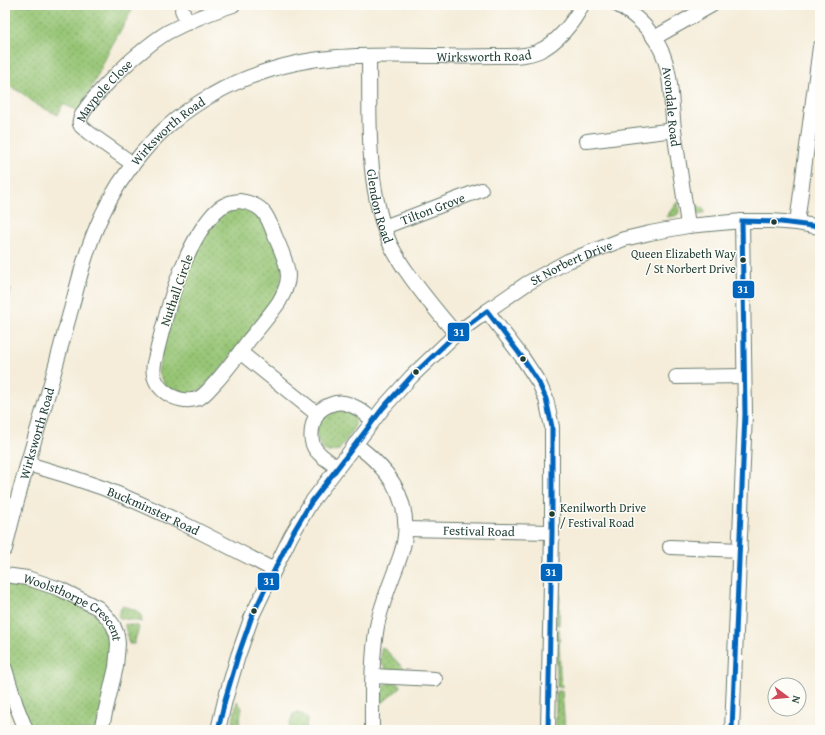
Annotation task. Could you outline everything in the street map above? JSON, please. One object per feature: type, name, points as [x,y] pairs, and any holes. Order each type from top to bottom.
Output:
[{"type":"street","name":"Maypole Close","points":[[134,164],[81,126],[80,120],[83,114],[114,77],[140,52],[168,32],[185,16],[211,12],[233,5]]},
{"type":"street","name":"Wirksworth Road","points":[[5,549],[9,529],[85,260],[102,214],[113,194],[142,152],[159,135],[211,95],[240,81],[293,63],[328,58],[369,56],[454,57],[515,56],[530,54],[541,50],[566,30],[578,14],[582,5]]},
{"type":"street","name":"Avondale Road","points":[[618,5],[632,14],[654,38],[660,48],[667,67],[674,130],[688,226]]},
{"type":"street","points":[[654,38],[712,5]]},
{"type":"street","points":[[798,223],[816,105],[820,47]]},
{"type":"street","name":"Glendon Road","points":[[369,56],[372,173],[384,227],[392,246],[405,269],[424,296],[456,334]]},
{"type":"street","points":[[587,141],[674,130]]},
{"type":"street","name":"Tilton Grove","points":[[384,227],[481,190]]},
{"type":"street","name":"Nuthall Circle","points":[[239,201],[254,204],[266,214],[280,248],[288,276],[287,285],[278,302],[240,352],[205,394],[193,400],[182,400],[172,397],[160,388],[154,377],[154,362],[177,281],[189,250],[215,212],[225,204],[239,201]]},
{"type":"street","points":[[732,730],[744,457],[742,221]]},
{"type":"street","name":"St Norbert Drive","points":[[218,730],[225,700],[252,616],[291,536],[310,504],[383,408],[412,376],[456,334],[526,284],[568,261],[624,239],[688,226],[742,221],[798,223],[820,227]]},
{"type":"street","points":[[487,311],[522,357],[539,383],[546,399],[552,427],[552,532],[548,730]]},
{"type":"street","points":[[240,352],[317,414]]},
{"type":"street","points":[[676,377],[744,376]]},
{"type":"street","points":[[337,467],[314,448],[311,440],[311,434],[317,414],[328,406],[337,403],[344,403],[355,407],[373,420]]},
{"type":"street","points":[[355,444],[378,463],[393,481],[403,506],[406,529],[401,553],[384,600],[377,627],[373,676],[372,730]]},
{"type":"street","name":"Buckminster Road","points":[[28,464],[82,480],[130,500],[160,513],[274,570]]},
{"type":"street","name":"Festival Road","points":[[406,529],[552,532]]},
{"type":"street","points":[[670,547],[740,550]]},
{"type":"street","name":"Woolsthorpe Crescent","points":[[5,575],[27,578],[60,589],[98,608],[113,625],[117,635],[118,644],[116,667],[101,730]]},
{"type":"street","points":[[5,669],[16,705],[26,730]]},
{"type":"street","points":[[373,676],[435,679]]},
{"type":"green space","points":[[5,5],[135,5],[111,47],[80,112],[63,104],[58,115],[37,105],[22,93],[5,84]]},
{"type":"green space","points":[[691,200],[705,212],[698,213],[692,210]]},
{"type":"green space","points":[[678,201],[678,214],[666,217]]},
{"type":"green space","points":[[239,205],[263,217],[283,265],[279,293],[207,387],[187,396],[167,388],[158,373],[162,349],[185,270],[212,220]]},
{"type":"green space","points":[[5,288],[11,289],[5,310]]},
{"type":"green space","points":[[336,408],[349,410],[355,418],[355,422],[353,430],[339,450],[329,452],[322,448],[318,441],[317,428],[323,417]]},
{"type":"green space","points":[[557,554],[561,555],[559,625],[556,625]]},
{"type":"green space","points":[[14,582],[49,589],[104,619],[115,644],[97,730],[31,730],[14,689],[5,644],[5,589],[8,585]]},
{"type":"green space","points":[[122,606],[138,612],[142,618],[142,622],[120,618],[118,616]]},
{"type":"green space","points":[[125,624],[139,627],[134,644],[129,644]]},
{"type":"green space","points":[[556,629],[559,629],[560,675],[562,687],[557,687]]},
{"type":"green space","points":[[383,647],[404,669],[402,672],[387,671],[381,664],[381,648]]},
{"type":"green space","points":[[388,683],[398,683],[401,687],[381,704],[381,689]]},
{"type":"green space","points":[[556,691],[562,691],[565,730],[556,730]]},
{"type":"green space","points":[[237,701],[242,708],[238,730],[231,730]]},
{"type":"green space","points":[[297,713],[304,715],[307,718],[306,730],[289,730],[293,714]]},
{"type":"transit line","name":"31","points":[[732,730],[745,414],[742,221],[781,222],[820,227]]},
{"type":"transit line","name":"31","points":[[218,730],[238,656],[252,616],[291,536],[310,504],[383,408],[412,376],[456,334],[487,311],[522,357],[539,383],[546,399],[552,427],[552,532],[548,730]]},
{"type":"place","name":"Queen Elizabeth Way / St Norbert Drive","points":[[743,260]]},
{"type":"place","name":"Kenilworth Drive / Festival Road","points":[[552,514]]}]
